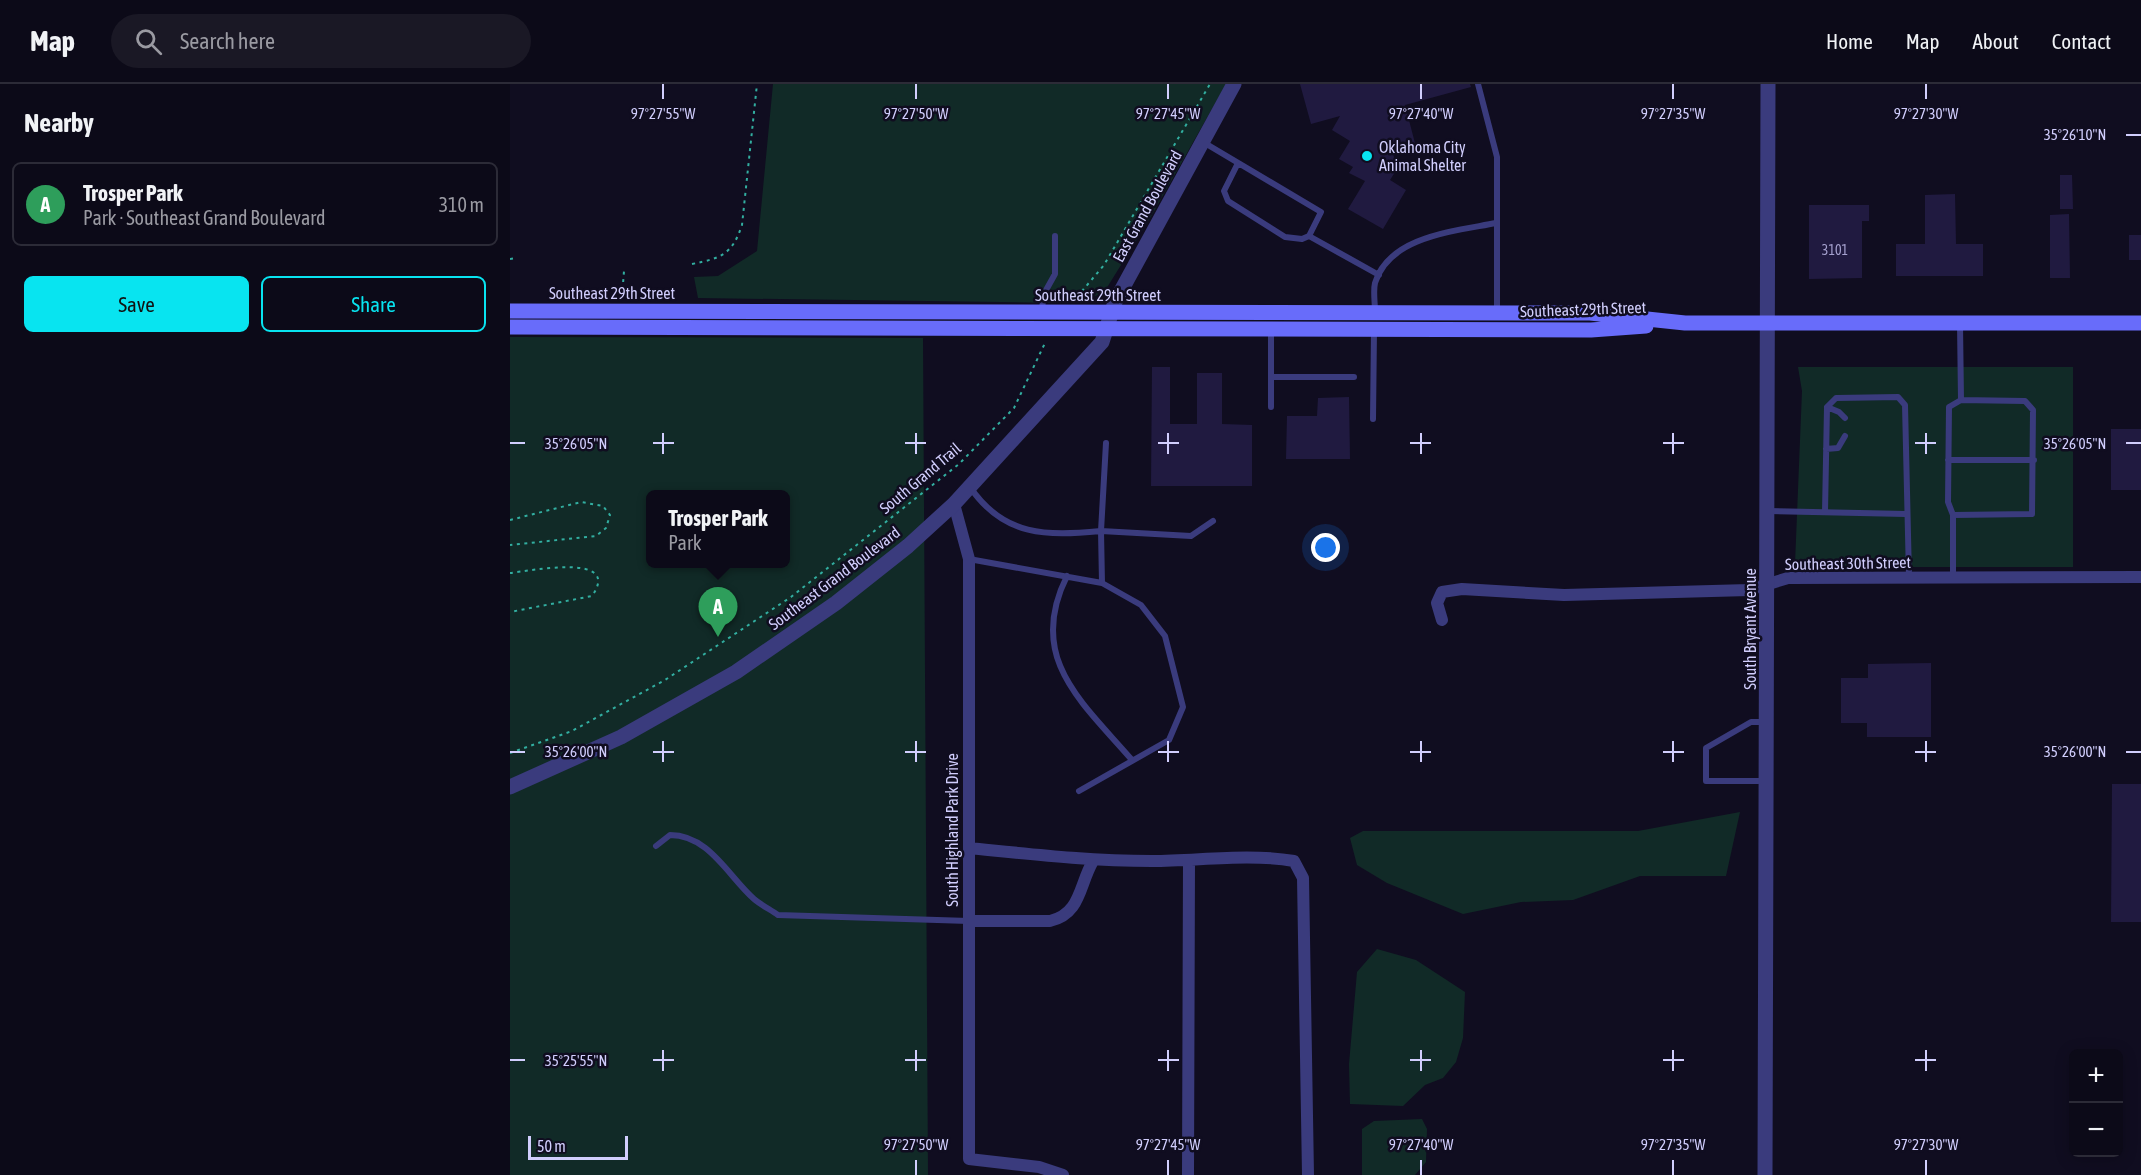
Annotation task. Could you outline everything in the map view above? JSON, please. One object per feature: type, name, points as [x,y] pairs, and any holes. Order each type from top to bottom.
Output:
[{"type":"main road","name":"Southeast 29th Street","points":[[510,311],[1065,313],[1109,321],[1271,329],[1497,314],[1590,313],[1684,322],[1766,324],[2141,323]]},
{"type":"main road","name":"Southeast 29th Street","points":[[510,327],[1053,328],[1109,321],[1374,321],[1591,330],[1684,322]]},
{"type":"street","name":"East Grand Boulevard","points":[[1109,321],[1136,262],[1234,84]]},
{"type":"street","name":"South Bryant Avenue","points":[[1765,1175],[1768,84]]},
{"type":"street","name":"Southeast Grand Boulevard","points":[[510,787],[621,737],[736,672],[836,603],[908,546],[954,504],[1102,342],[1109,321]]},
{"type":"street","name":"South Highland Park Drive","points":[[954,504],[969,559],[969,1159],[1040,1167],[1064,1175]]},
{"type":"street","name":"Southeast 30th Street","points":[[1442,620],[1437,603],[1442,592],[1462,589],[1564,595],[1749,590],[1788,578],[2141,577]]},
{"type":"street","points":[[969,848],[1093,861],[1189,861],[1242,856],[1294,861],[1303,878],[1308,1175]]},
{"type":"street","points":[[969,921],[1050,921],[1063,918],[1077,904],[1085,875],[1093,861]]},
{"type":"street","points":[[1188,1175],[1189,861]]},
{"type":"lane","points":[[1478,84],[1497,157],[1497,314]]},
{"type":"lane","points":[[1202,142],[1238,163],[1321,212],[1310,236],[1302,239],[1286,237],[1228,201],[1224,191],[1238,163]]},
{"type":"lane","points":[[1373,419],[1375,284],[1386,263],[1406,247],[1432,237],[1496,223]]},
{"type":"lane","points":[[1041,313],[1045,292],[1055,274],[1055,236]]},
{"type":"lane","points":[[1310,236],[1379,275]]},
{"type":"lane","points":[[1960,323],[1961,400]]},
{"type":"lane","points":[[1271,329],[1271,407]]},
{"type":"lane","points":[[1271,377],[1354,377]]},
{"type":"lane","points":[[1825,512],[1827,407],[1836,398],[1898,397],[1905,405],[1909,578]]},
{"type":"lane","points":[[1953,515],[2032,514],[2033,410],[2025,401],[1961,400],[1949,407],[1948,502],[1953,515],[1953,578]]},
{"type":"lane","points":[[1827,407],[1839,412],[1845,418]]},
{"type":"lane","points":[[1826,449],[1838,448],[1845,436]]},
{"type":"lane","points":[[1102,583],[1101,531],[1106,443]]},
{"type":"lane","points":[[1948,460],[2034,460]]},
{"type":"lane","points":[[970,486],[987,507],[1009,523],[1034,533],[1101,531],[1191,536],[1214,521]]},
{"type":"lane","points":[[1767,511],[1906,514]]},
{"type":"lane","points":[[969,559],[1102,583],[1142,605],[1165,636],[1183,707],[1169,740],[1079,791]]},
{"type":"lane","points":[[1067,576],[1056,599],[1052,639],[1057,664],[1077,696],[1132,760]]},
{"type":"lane","points":[[1767,781],[1706,781],[1706,748],[1751,722],[1768,722]]},
{"type":"lane","points":[[656,846],[670,835],[684,835],[695,840],[727,868],[754,900],[778,915],[969,921]]},
{"type":"path","points":[[692,264],[714,260],[725,254],[736,243],[742,225],[757,84]]},
{"type":"path","points":[[1065,313],[1104,265],[1210,84]]},
{"type":"path","points":[[510,259],[517,258]]},
{"type":"path","name":"South Grand Trail","points":[[510,753],[572,731],[665,680],[800,590],[958,464],[1014,408],[1053,328]]},
{"type":"path","points":[[510,520],[581,502],[603,507],[610,515],[606,528],[596,537],[510,545]]},
{"type":"path","points":[[510,573],[581,567],[594,572],[599,578],[598,587],[592,596],[510,612]]},
{"type":"green space","points":[[773,84],[1226,84],[1152,215],[1103,294],[1067,303],[698,298],[694,277],[718,276],[757,251]]},
{"type":"green space","points":[[510,337],[923,338],[928,1175],[510,1175]]},
{"type":"green space","points":[[1798,367],[2073,367],[2073,567],[1805,567],[1795,564],[1802,391]]},
{"type":"green space","points":[[1740,812],[1726,876],[1640,876],[1573,900],[1521,902],[1463,914],[1387,883],[1357,865],[1350,838],[1363,831],[1638,831]]},
{"type":"green space","points":[[1377,949],[1416,960],[1465,992],[1463,1038],[1456,1062],[1443,1078],[1425,1085],[1403,1106],[1350,1104],[1349,1064],[1357,972]]},
{"type":"green space","points":[[1422,1119],[1427,1129],[1426,1162],[1415,1175],[1362,1175],[1362,1129],[1374,1121]]},
{"type":"building","name":"Oklahoma City Animal Shelter","points":[[1300,84],[1470,84],[1471,87],[1405,105],[1416,147],[1393,153],[1397,169],[1390,180],[1406,190],[1383,229],[1348,209],[1365,181],[1349,173],[1353,167],[1339,159],[1350,141],[1332,130],[1340,116],[1311,124]]},
{"type":"building","points":[[2060,175],[2072,175],[2073,209],[2060,209]]},
{"type":"building","points":[[1955,194],[1956,244],[1983,244],[1983,276],[1896,276],[1896,244],[1925,244],[1925,195]]},
{"type":"building","points":[[1809,205],[1869,205],[1869,221],[1862,221],[1862,278],[1809,279]]},
{"type":"building","points":[[2069,214],[2070,278],[2050,278],[2050,215]]},
{"type":"building","points":[[2129,235],[2141,235],[2141,260],[2129,260]]},
{"type":"building","points":[[1152,367],[1170,367],[1170,424],[1197,424],[1197,373],[1222,373],[1222,424],[1252,425],[1252,486],[1151,486]]},
{"type":"building","points":[[1349,397],[1350,459],[1286,459],[1287,416],[1317,416],[1318,398]]},
{"type":"building","points":[[2111,429],[2141,429],[2141,490],[2111,490]]},
{"type":"building","points":[[1931,663],[1931,737],[1867,737],[1867,723],[1841,723],[1841,678],[1868,678],[1868,664]]},
{"type":"building","points":[[2112,784],[2141,784],[2141,922],[2111,922]]},
{"type":"place","name":"Oklahoma City Animal Shelter","points":[[1367,156]]},
{"type":"place","name":"Trosper Park","points":[[718,637]]}]
